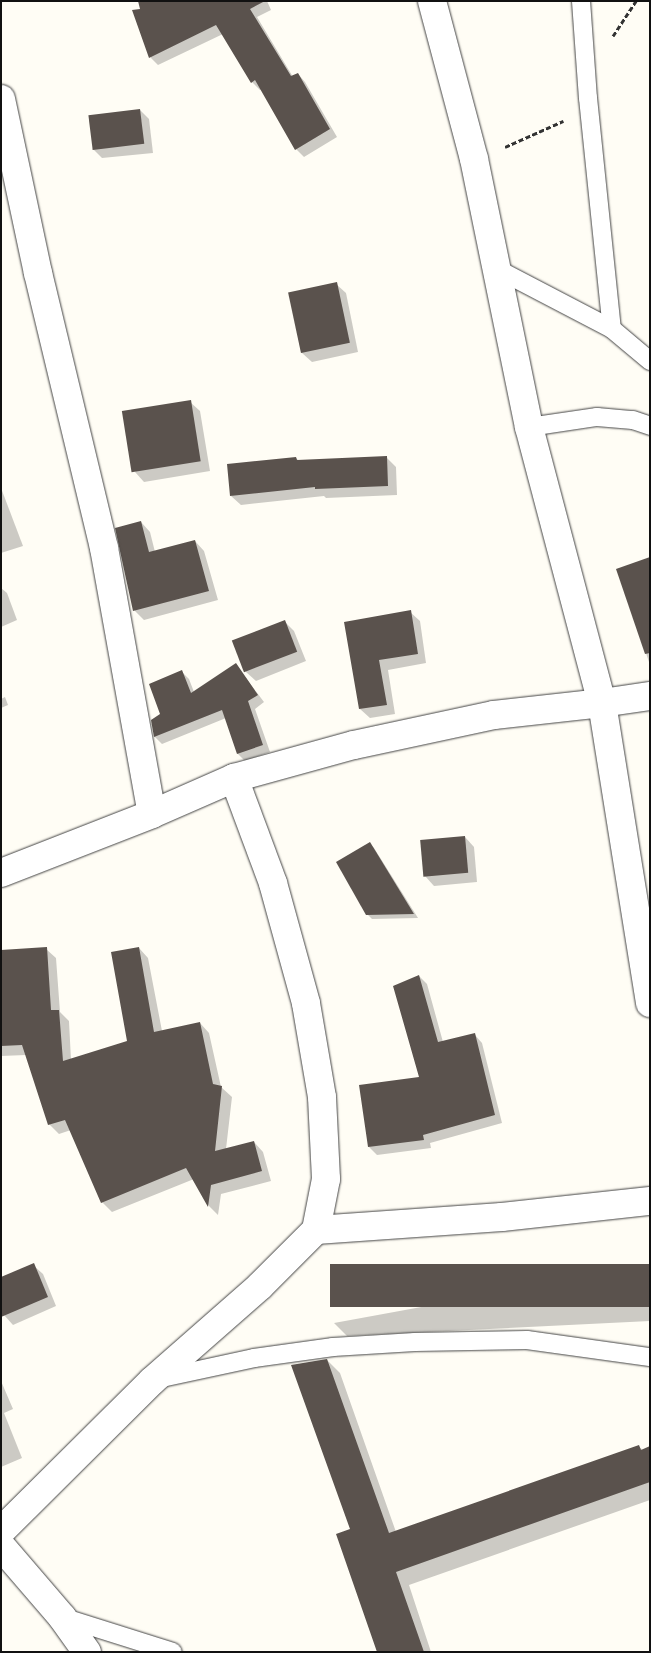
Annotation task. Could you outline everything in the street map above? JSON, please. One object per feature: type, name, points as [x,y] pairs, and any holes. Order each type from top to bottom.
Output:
[{"type":"street","points":[[432,1],[474,159],[499,270],[529,426],[602,703],[650,1003]]},
{"type":"street","points":[[1,98],[38,273],[104,548],[152,814]]},
{"type":"street","points":[[1,873],[152,814],[234,778],[354,745],[494,714],[650,696]]},
{"type":"street","points":[[1,1531],[152,1380],[260,1286],[316,1230],[326,1170],[322,1096],[306,1003],[273,882],[234,778]]},
{"type":"street","points":[[316,1230],[502,1217],[650,1201]]},
{"type":"street","points":[[1,1546],[62,1616],[87,1652]]},
{"type":"lane","points":[[581,1],[588,98],[612,329]]},
{"type":"lane","points":[[499,270],[612,329],[650,361]]},
{"type":"lane","points":[[529,426],[597,417],[633,420],[650,426]]},
{"type":"lane","points":[[152,1380],[254,1358],[333,1347],[415,1342],[527,1340],[650,1357]]},
{"type":"lane","points":[[62,1616],[173,1652]]},
{"type":"path","points":[[474,159],[560,123],[588,98]]},
{"type":"building","points":[[138,1],[265,1],[250,9],[291,76],[298,73],[330,129],[295,150],[255,80],[251,83],[216,25],[149,58],[132,10],[140,9]]},
{"type":"building","points":[[140,109],[144,144],[93,150],[88,115]]},
{"type":"building","points":[[337,282],[350,343],[301,353],[288,292]]},
{"type":"building","points":[[191,400],[201,461],[132,472],[122,411]]},
{"type":"building","points":[[387,456],[388,486],[315,489],[315,487],[230,496],[227,464],[296,457],[297,460]]},
{"type":"building","points":[[141,521],[149,552],[195,540],[209,591],[133,611],[115,528]]},
{"type":"building","points":[[650,557],[650,653],[645,654],[616,569]]},
{"type":"building","points":[[411,610],[418,654],[379,660],[387,705],[359,709],[344,622]]},
{"type":"building","points":[[285,620],[297,652],[244,672],[232,640]]},
{"type":"building","points":[[236,663],[258,695],[248,701],[263,745],[237,754],[222,710],[154,737],[151,720],[160,714],[149,684],[182,670],[191,693]]},
{"type":"building","points":[[465,836],[468,873],[423,877],[420,840]]},
{"type":"building","points":[[370,842],[414,914],[366,915],[336,862]]},
{"type":"building","points":[[47,947],[51,1010],[59,1010],[63,1061],[127,1041],[111,952],[139,947],[154,1032],[200,1022],[213,1084],[222,1086],[215,1151],[254,1141],[262,1171],[211,1185],[208,1207],[186,1168],[101,1203],[65,1120],[48,1125],[22,1045],[1,1046],[1,950]]},
{"type":"building","points":[[419,975],[438,1042],[475,1033],[495,1115],[423,1135],[424,1140],[368,1147],[359,1085],[419,1077],[393,986]]},
{"type":"building","points":[[34,1263],[48,1297],[1,1317],[1,1277]]},
{"type":"building","points":[[330,1264],[650,1264],[650,1307],[330,1307]]},
{"type":"building","points":[[327,1359],[389,1533],[639,1445],[641,1450],[650,1446],[650,1482],[396,1572],[424,1652],[377,1652],[336,1534],[350,1529],[291,1365]]}]
